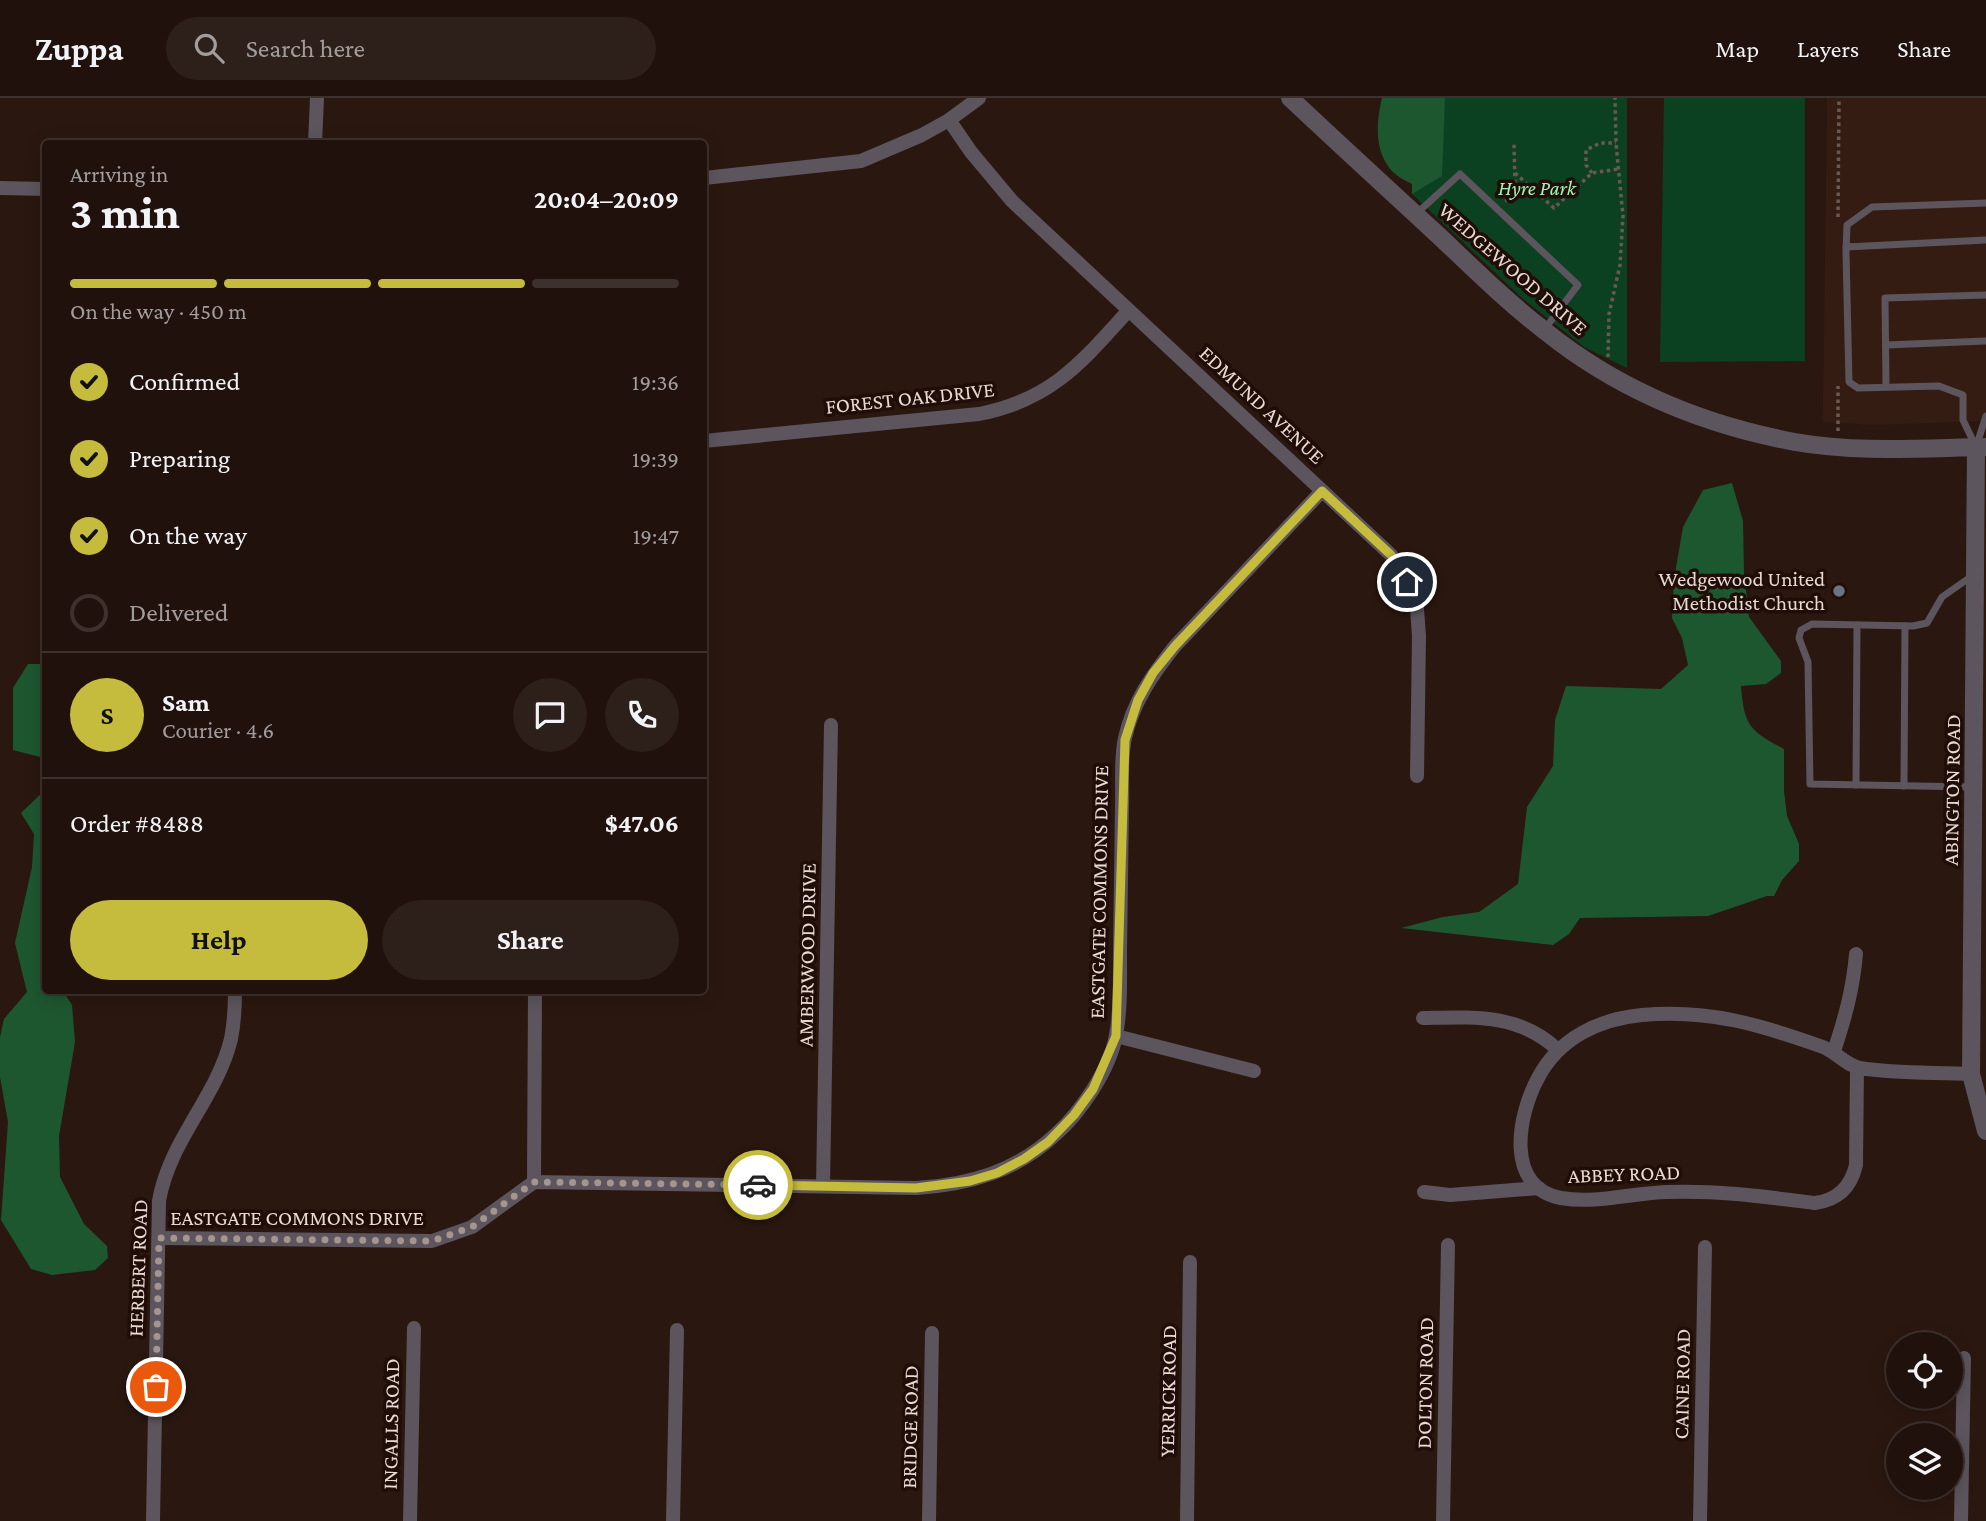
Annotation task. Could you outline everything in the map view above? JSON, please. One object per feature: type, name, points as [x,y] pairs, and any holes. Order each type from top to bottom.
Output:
[{"type":"street","points":[[315,140],[317,98]]},
{"type":"street","points":[[707,178],[861,161],[900,146],[949,120],[979,98]]},
{"type":"street","name":"WEDGEWOOD DRIVE","points":[[1290,98],[1544,331],[1608,374],[1690,414],[1771,437],[1865,449],[1981,447]]},
{"type":"street","name":"EDMUND AVENUE","points":[[949,120],[971,152],[1012,201],[1277,446],[1391,555],[1401,569],[1413,595],[1419,636],[1417,776]]},
{"type":"street","points":[[0,188],[42,189]]},
{"type":"street","name":"FOREST OAK DRIVE","points":[[707,440],[979,414],[1005,409],[1033,398],[1060,381],[1128,311]]},
{"type":"street","name":"ABINGTON ROAD","points":[[1981,447],[1975,574],[1981,603],[1975,787],[1980,845],[1971,1074],[1986,1131]]},
{"type":"street","name":"EASTGATE COMMONS DRIVE","points":[[159,1238],[432,1241],[472,1227],[534,1182],[943,1186],[970,1181],[1015,1164],[1048,1142],[1074,1115],[1093,1089],[1116,1036],[1123,753],[1132,713],[1153,673],[1175,646],[1322,491]]},
{"type":"street","name":"AMBERWOOD DRIVE","points":[[823,1186],[831,725]]},
{"type":"street","points":[[1834,1051],[1847,1015],[1856,954]]},
{"type":"street","name":"HERBERT ROAD","points":[[153,1521],[162,1186],[180,1140],[221,1065],[231,1039],[235,994]]},
{"type":"street","points":[[534,1182],[535,994]]},
{"type":"street","name":"ABBEY ROAD","points":[[1683,1014],[1724,1018],[1764,1026],[1834,1051],[1857,1068],[1856,1165],[1853,1178],[1842,1192],[1829,1201],[1815,1203],[1750,1196],[1668,1192],[1560,1198],[1539,1188],[1522,1161],[1520,1134],[1525,1107],[1537,1080],[1558,1050],[1588,1028],[1601,1023],[1643,1015],[1683,1014]]},
{"type":"street","points":[[1423,1018],[1496,1019],[1537,1033],[1558,1050]]},
{"type":"street","points":[[1116,1036],[1254,1071]]},
{"type":"street","points":[[1857,1068],[1971,1074]]},
{"type":"street","points":[[1424,1192],[1450,1195],[1539,1188]]},
{"type":"street","name":"DOLTON ROAD","points":[[1443,1521],[1448,1245]]},
{"type":"street","name":"CAINE ROAD","points":[[1700,1521],[1705,1247]]},
{"type":"street","name":"YERRICK ROAD","points":[[1187,1521],[1190,1262]]},
{"type":"street","name":"INGALLS ROAD","points":[[410,1521],[414,1328]]},
{"type":"street","points":[[673,1521],[677,1330]]},
{"type":"street","name":"BRIDGE ROAD","points":[[929,1521],[932,1333]]},
{"type":"street","points":[[1961,1521],[1964,1358]]},
{"type":"lane","points":[[1416,215],[1460,174],[1578,285],[1544,331]]},
{"type":"lane","points":[[1981,447],[1962,419],[1963,395],[1939,386],[1858,388],[1849,382],[1846,247],[1847,225],[1872,207],[1986,203]]},
{"type":"lane","points":[[1846,247],[1986,240]]},
{"type":"lane","points":[[1886,386],[1885,298],[1986,295]]},
{"type":"lane","points":[[1886,345],[1986,341]]},
{"type":"lane","points":[[1981,447],[1986,416]]},
{"type":"lane","points":[[1975,574],[1942,597],[1927,623],[1905,626],[1812,624],[1801,630],[1799,638],[1808,662],[1810,785],[1975,787]]},
{"type":"lane","points":[[1856,785],[1857,625]]},
{"type":"lane","points":[[1904,786],[1905,626]]},
{"type":"path","points":[[1608,374],[1609,314],[1620,265],[1622,229],[1615,98]]},
{"type":"path","points":[[1500,212],[1514,185],[1514,143]]},
{"type":"path","points":[[1592,173],[1586,165],[1586,150],[1600,143],[1616,143]]},
{"type":"path","points":[[1515,173],[1554,208],[1592,173],[1618,169]]},
{"type":"shaded area","points":[[1827,98],[1986,98],[1986,421],[1874,425],[1823,422]]},
{"type":"green space","points":[[1382,98],[1445,98],[1442,176],[1412,194],[1412,184],[1393,172],[1382,156],[1378,127]]},
{"type":"green space","name":"Hyre Park","points":[[1414,98],[1627,98],[1627,368],[1584,347],[1523,299],[1412,194]]},
{"type":"green space","points":[[1664,98],[1805,98],[1805,361],[1660,362]]},
{"type":"green space","points":[[1732,483],[1743,521],[1744,573],[1749,617],[1781,661],[1781,673],[1766,684],[1741,686],[1744,710],[1751,726],[1763,737],[1784,749],[1787,816],[1799,844],[1799,861],[1782,880],[1774,896],[1708,916],[1580,918],[1569,934],[1553,945],[1401,928],[1443,917],[1479,912],[1518,884],[1527,807],[1553,766],[1555,720],[1566,686],[1661,689],[1688,665],[1682,638],[1672,618],[1674,579],[1683,527],[1703,490]]},
{"type":"green space","points":[[28,664],[42,664],[42,757],[13,750],[13,688]]},
{"type":"green space","points":[[42,793],[42,994],[65,994],[72,1005],[75,1042],[59,1136],[60,1177],[84,1224],[107,1246],[108,1258],[95,1270],[52,1275],[31,1269],[1,1220],[8,1122],[0,1077],[0,1037],[4,1019],[27,992],[15,943],[32,867],[34,834],[21,813]]},
{"type":"way so far","points":[[156,1387],[159,1238],[432,1241],[459,1234],[486,1219],[534,1182],[758,1185]]},
{"type":"place","name":"Wedgewood United Methodist Church","points":[[1839,591]]},
{"type":"route","points":[[758,1185],[916,1188],[943,1186],[997,1173],[1024,1159],[1062,1129],[1093,1089],[1116,1036],[1120,968],[1123,753],[1132,713],[1153,673],[1175,646],[1322,491],[1391,555],[1407,582]]}]
